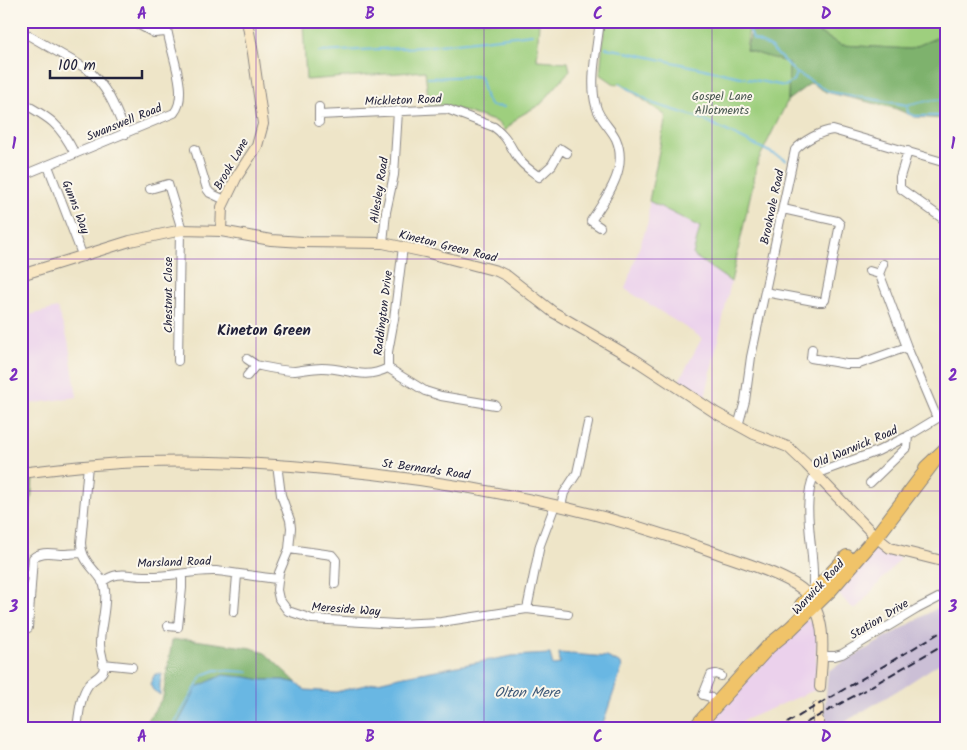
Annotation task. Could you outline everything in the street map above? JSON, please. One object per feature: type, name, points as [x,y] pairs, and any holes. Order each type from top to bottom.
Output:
[{"type":"highway","name":"Warwick Road","points":[[694,729],[769,646],[785,623],[811,601],[873,534],[946,449]]},
{"type":"street","points":[[132,21],[154,33],[166,32]]},
{"type":"street","name":"Swanswell Road","points":[[21,176],[174,114],[180,105],[178,81],[166,32],[166,21]]},
{"type":"street","name":"Brook Lane","points":[[221,230],[222,207],[236,178],[257,146],[263,124],[254,53],[247,21]]},
{"type":"street","points":[[600,21],[594,95],[598,111],[616,138],[619,158],[619,169],[615,180],[591,221],[600,227]]},
{"type":"street","points":[[21,31],[96,77],[109,94],[126,134]]},
{"type":"street","points":[[21,102],[50,118],[58,126],[75,154]]},
{"type":"street","name":"Mickleton Road","points":[[319,115],[447,109],[494,127],[505,136],[523,164],[539,177],[552,164],[561,149],[567,153]]},
{"type":"street","name":"Allesley Road","points":[[383,243],[386,212],[394,175],[398,111]]},
{"type":"street","name":"Brookvale Road","points":[[738,426],[745,401],[751,357],[795,150],[800,145],[828,130],[839,131],[946,162]]},
{"type":"street","points":[[195,149],[207,189],[210,193],[225,200]]},
{"type":"street","points":[[908,151],[900,177],[900,188],[946,221]]},
{"type":"street","name":"Gunns Way","points":[[48,166],[83,257]]},
{"type":"street","name":"Chestnut Close","points":[[150,189],[168,184],[181,230],[178,362]]},
{"type":"street","points":[[765,292],[819,302],[825,300],[840,224],[837,221],[783,209]]},
{"type":"street","name":"Kineton Green Road","points":[[21,275],[83,257],[130,240],[181,230],[221,230],[271,240],[383,243],[497,271],[507,276],[553,312],[634,359],[738,426],[788,448],[806,464],[873,534],[890,548],[946,562]]},
{"type":"street","name":"Raddington Drive","points":[[246,359],[256,365],[289,371],[310,368],[332,368],[362,375],[378,373],[388,368],[388,352],[403,247]]},
{"type":"street","points":[[882,264],[880,274],[907,347],[937,418]]},
{"type":"street","points":[[869,271],[880,274]]},
{"type":"street","points":[[812,350],[811,358],[853,364],[865,362],[907,347]]},
{"type":"street","points":[[247,376],[256,365]]},
{"type":"street","points":[[388,368],[425,391],[441,396],[495,405]]},
{"type":"street","name":"Old Warwick Road","points":[[813,583],[814,570],[808,496],[815,474],[878,451],[908,436],[946,413]]},
{"type":"street","points":[[527,609],[540,545],[564,493],[576,473],[588,423]]},
{"type":"street","points":[[576,430],[586,432]]},
{"type":"street","points":[[870,483],[907,447],[908,436]]},
{"type":"street","name":"St Bernards Road","points":[[21,473],[88,465],[144,462],[277,464],[403,477],[468,487],[631,524],[766,571],[794,583],[804,591],[811,601]]},
{"type":"street","name":"Mereside Way","points":[[277,464],[281,495],[291,528],[289,549],[278,579],[277,590],[282,606],[288,612],[312,619],[396,624],[441,622],[527,609],[568,614]]},
{"type":"street","points":[[77,729],[85,690],[93,679],[103,671],[100,643],[105,598],[102,582],[81,553],[88,465]]},
{"type":"street","points":[[289,549],[332,555],[336,560],[338,579]]},
{"type":"street","points":[[28,628],[33,558],[43,553],[81,553]]},
{"type":"street","name":"Marsland Road","points":[[102,582],[108,577],[119,574],[147,576],[216,571],[278,579]]},
{"type":"street","points":[[168,626],[178,627],[182,574]]},
{"type":"street","points":[[234,612],[237,575]]},
{"type":"street","name":"Station Drive","points":[[822,656],[842,654],[946,594]]},
{"type":"street","points":[[811,601],[819,613],[821,623],[822,656],[819,707]]},
{"type":"street","points":[[103,664],[132,667]]},
{"type":"street","points":[[716,705],[710,697],[703,695],[711,675],[721,676]]},
{"type":"street","points":[[668,729],[670,727],[672,729]]},
{"type":"shaded area","points":[[649,201],[701,228],[693,255],[731,282],[705,398],[679,381],[702,338],[625,289],[648,222]]},
{"type":"shaded area","points":[[57,308],[68,340],[77,397],[21,405],[21,317]]},
{"type":"shaded area","points":[[873,550],[901,558],[855,610],[835,591]]},
{"type":"shaded area","points":[[946,603],[946,659],[833,729],[827,729],[828,722],[824,716],[828,671]]},
{"type":"shaded area","points":[[806,618],[817,627],[815,690],[720,729],[711,719]]},
{"type":"green space","points":[[356,21],[539,21],[537,60],[568,62],[570,70],[541,104],[518,117],[505,131],[497,122],[445,105],[429,105],[425,71],[306,80],[303,23],[356,24]]},
{"type":"green space","name":"Gospel Lane Allotments","points":[[605,21],[750,21],[746,50],[789,63],[788,100],[758,161],[731,282],[693,255],[700,227],[649,201],[666,116],[620,83],[616,85],[600,74]]},
{"type":"green space","points":[[757,21],[771,21],[818,32],[841,45],[910,49],[936,38],[946,41],[946,119],[915,117],[894,108],[826,92],[811,83],[788,100],[789,63],[746,50],[753,26]]},
{"type":"green space","points":[[779,21],[946,21],[946,41],[936,38],[910,49],[841,45],[818,32]]},
{"type":"green space","points":[[33,477],[21,630],[21,478]]},
{"type":"green space","points":[[187,639],[252,648],[265,653],[297,683],[246,677],[197,687],[175,729],[142,729],[163,697],[172,640]]},
{"type":"water","name":"Olton Mere","points":[[559,653],[607,657],[621,664],[622,668],[601,729],[175,729],[197,687],[223,675],[262,680],[283,680],[297,683],[305,690],[336,692],[399,677],[512,656],[550,654],[553,665],[560,664]]},
{"type":"water","points":[[155,674],[162,674],[160,695],[153,690],[150,684]]},
{"type":"waterway","points":[[752,21],[750,31],[753,39],[769,46],[795,72],[830,92],[907,105],[946,99]]},
{"type":"waterway","points":[[319,52],[423,47],[532,34]]},
{"type":"waterway","points":[[606,48],[623,51]]},
{"type":"waterway","points":[[626,52],[745,78]]},
{"type":"waterway","points":[[748,79],[785,86],[792,82],[797,73]]},
{"type":"waterway","points":[[428,78],[480,76],[486,99],[491,106],[504,107]]},
{"type":"waterway","points":[[620,83],[654,104],[700,118],[786,160]]},
{"type":"waterway","points":[[907,105],[908,113],[915,116],[946,116]]},
{"type":"waterway","points":[[171,729],[203,675],[216,670],[249,672]]},
{"type":"railway","points":[[777,729],[946,629]]},
{"type":"railway","points":[[795,729],[946,643]]},
{"type":"district","name":"Kineton Green","points":[[264,330]]}]
